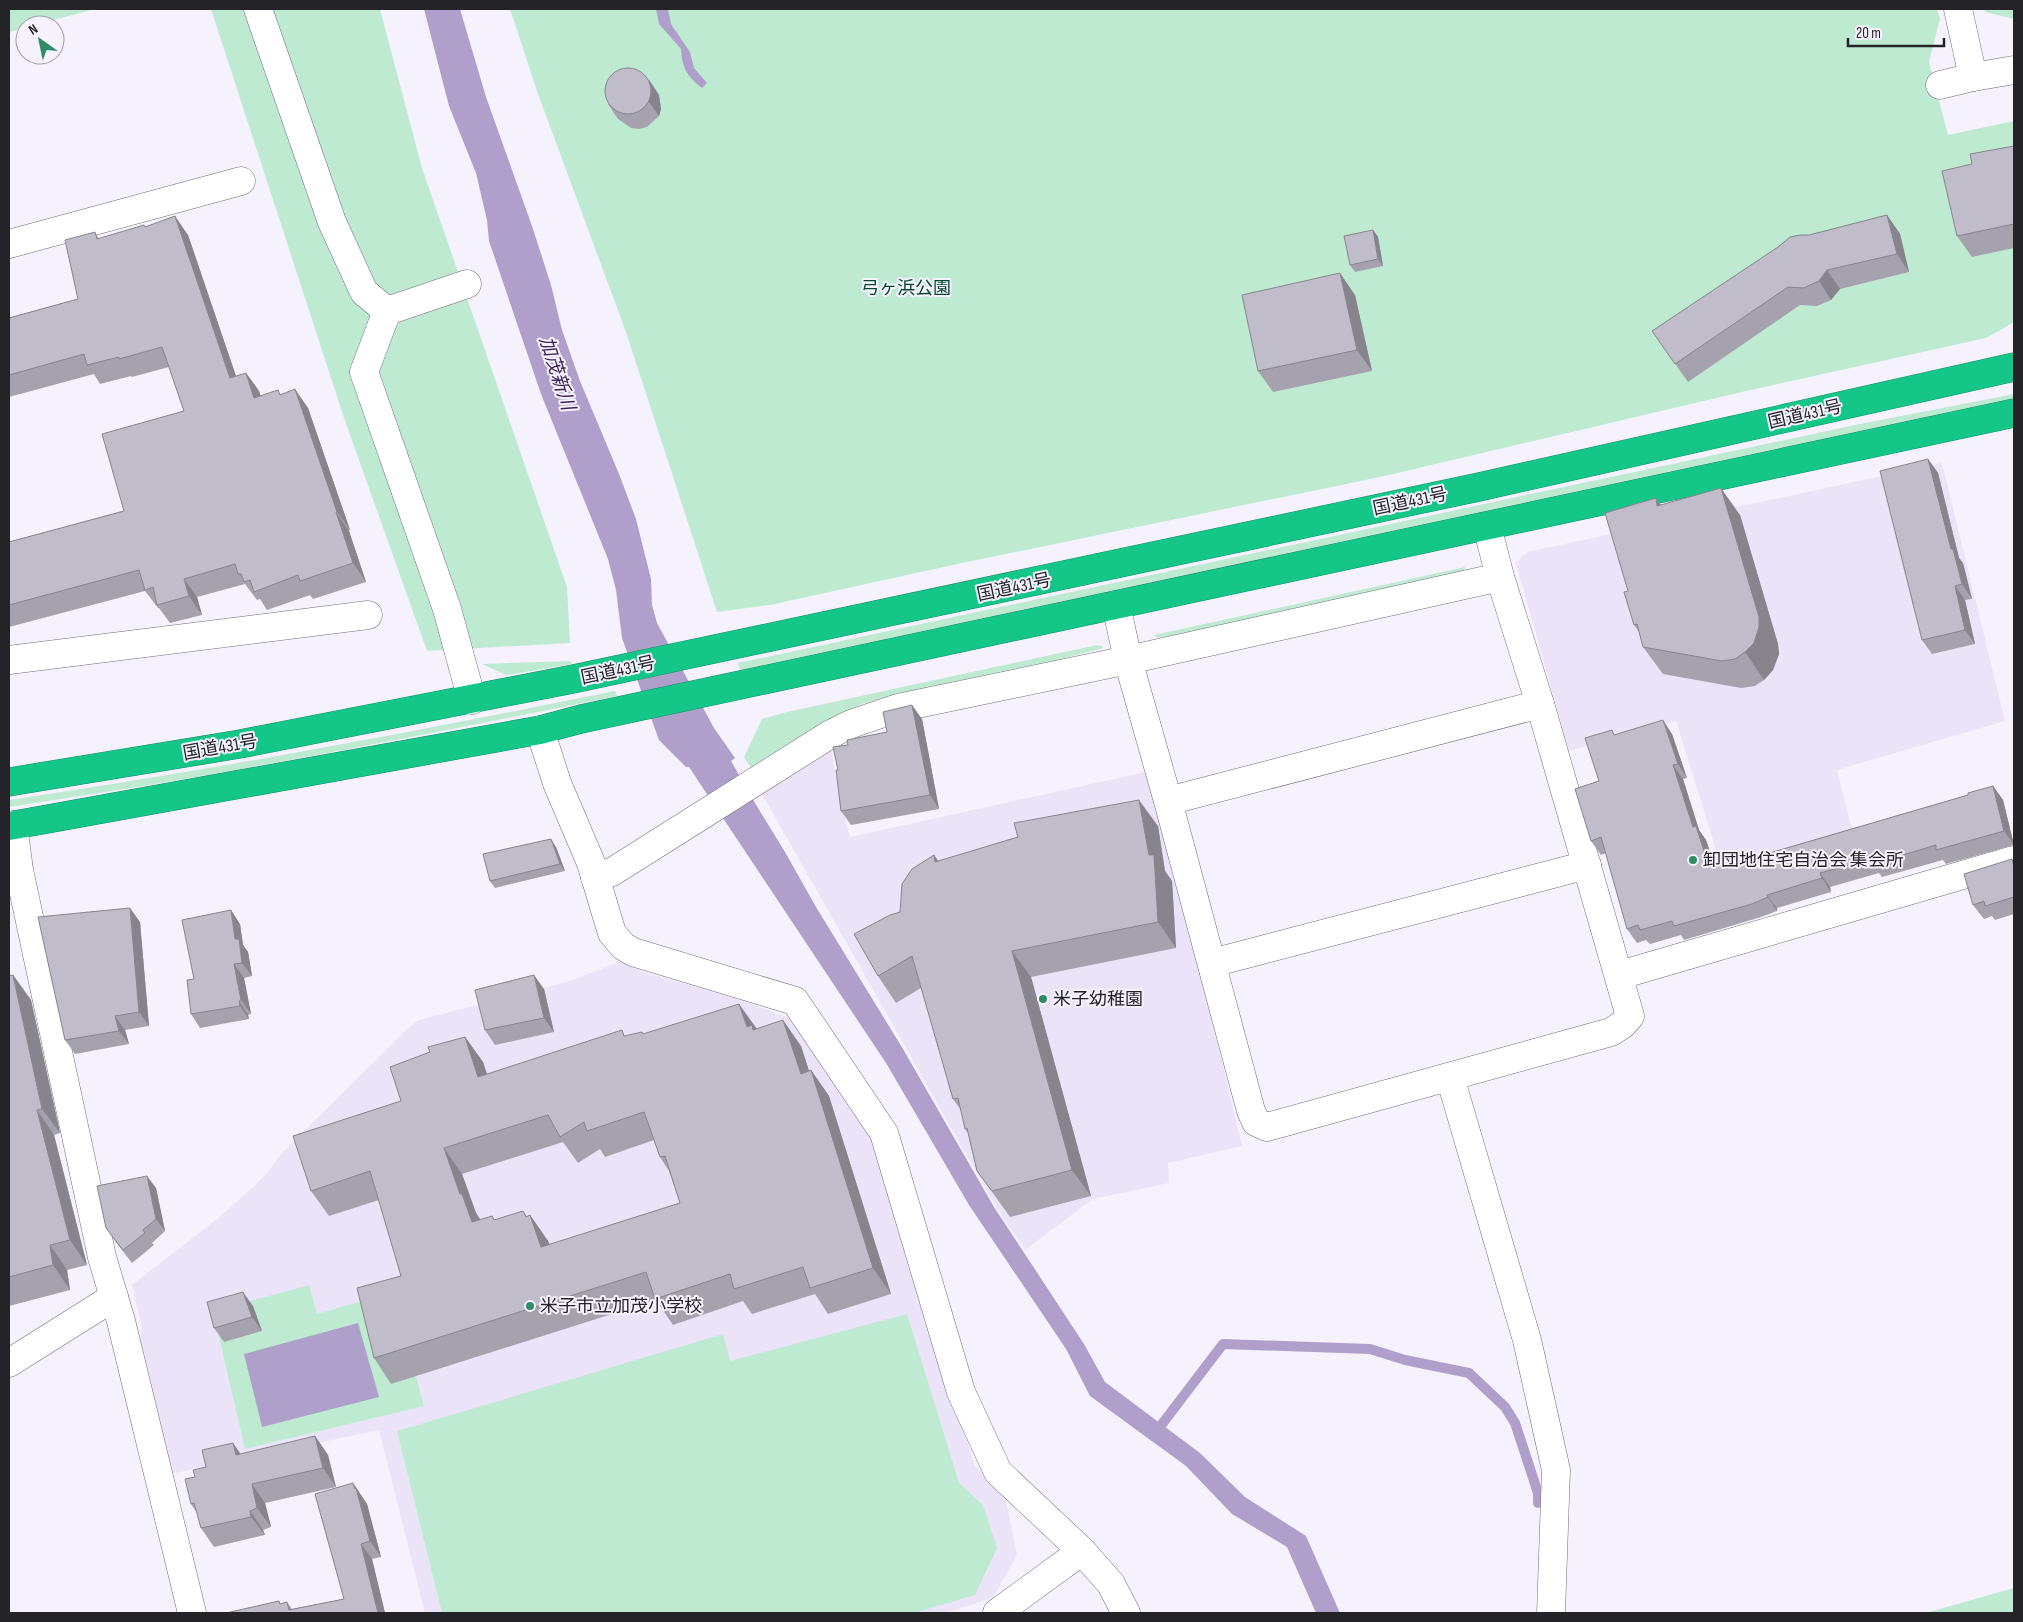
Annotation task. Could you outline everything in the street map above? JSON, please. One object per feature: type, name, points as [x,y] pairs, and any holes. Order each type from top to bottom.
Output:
[{"type":"highway","name":"国道431号","points":[[9,782],[240,744],[472,700],[1460,491],[2014,367]]},
{"type":"highway","points":[[11,825],[540,730],[581,719],[758,683],[2014,413]]},
{"type":"street","points":[[258,9],[332,222],[364,292],[387,311]]},
{"type":"street","points":[[1958,9],[1972,77]]},
{"type":"street","points":[[1940,86],[1972,77],[2014,70]]},
{"type":"street","points":[[9,244],[241,181]]},
{"type":"street","points":[[387,311],[467,284]]},
{"type":"street","points":[[387,311],[364,372],[447,609],[472,700]]},
{"type":"street","points":[[1116,605],[1128,660],[1168,800],[1251,1111],[1256,1122],[1262,1126],[1274,1125],[1617,1029],[1628,1021],[1630,1016],[1620,975],[1540,704],[1500,577],[1487,526]]},
{"type":"street","points":[[595,877],[612,872],[829,736],[851,724],[898,708],[1128,660],[1500,577]]},
{"type":"street","points":[[9,660],[368,615]]},
{"type":"street","points":[[1168,800],[1540,704]]},
{"type":"street","points":[[540,730],[557,783],[591,863],[612,933],[623,946],[633,952],[795,1001],[884,1134],[961,1392],[998,1472],[1082,1551],[1111,1584],[1126,1613]]},
{"type":"street","points":[[11,825],[102,1257],[122,1321],[192,1613]]},
{"type":"street","points":[[1620,975],[2014,860]]},
{"type":"street","points":[[1212,963],[1587,865]]},
{"type":"street","points":[[1450,1077],[1527,1340],[1556,1470],[1551,1613]]},
{"type":"street","points":[[9,1363],[114,1297]]},
{"type":"street","points":[[997,1613],[1082,1551]]},
{"type":"shaded area","points":[[1942,463],[2005,721],[1837,770],[1853,833],[1722,869],[1676,721],[1569,751],[1516,563],[1527,552]]},
{"type":"shaded area","name":"米子幼稚園","points":[[831,749],[841,805],[850,837],[1146,772],[1195,949],[1242,1146],[1168,1163],[1169,1183],[1093,1199],[1025,1250],[996,1207],[762,794]]},
{"type":"shaded area","name":"米子市立加茂小学校","points":[[622,961],[643,972],[736,998],[803,1023],[870,1123],[931,1331],[975,1466],[1004,1492],[1017,1555],[993,1598],[945,1613],[425,1613],[379,1430],[166,1475],[137,1355],[142,1328],[132,1285],[222,1215],[254,1186],[268,1172],[280,1155],[408,1028],[419,1020],[570,981]]},
{"type":"green space","points":[[9,9],[95,9],[65,17],[65,15],[15,15],[15,30],[9,32]]},
{"type":"green space","points":[[211,9],[380,9],[422,168],[567,587],[570,643],[427,651],[344,418]]},
{"type":"green space","name":"弓ヶ浜公園","points":[[510,9],[1937,9],[1940,19],[1929,62],[1948,135],[2014,121],[2014,322],[1986,338],[1746,391],[1380,477],[962,563],[770,605],[717,612],[626,332],[538,94]]},
{"type":"green space","points":[[1984,9],[2014,9],[2014,19],[1985,12]]},
{"type":"green space","points":[[2014,394],[2014,398],[740,670],[738,663],[1855,425]]},
{"type":"green space","points":[[1465,567],[1464,571],[1206,629],[1158,638],[1154,635]]},
{"type":"green space","points":[[1097,645],[1103,648],[1065,658],[896,694],[862,704],[821,723],[751,768],[744,757],[762,719]]},
{"type":"green space","points":[[571,661],[571,664],[506,675],[482,664]]},
{"type":"green space","points":[[615,691],[617,696],[390,741],[238,770],[9,807],[9,800],[313,750]]},
{"type":"green space","points":[[309,1285],[317,1314],[393,1292],[424,1406],[245,1449],[213,1311]]},
{"type":"green space","points":[[907,1314],[959,1483],[983,1505],[997,1548],[975,1595],[914,1613],[442,1613],[397,1431],[723,1334],[730,1361]]},
{"type":"green space","points":[[2014,1588],[2014,1613],[1929,1613],[1929,1612]]},
{"type":"water","name":"加茂新川","points":[[424,9],[460,9],[486,97],[551,285],[562,330],[580,381],[636,519],[651,579],[652,605],[657,623],[714,728],[735,758],[731,761],[816,907],[903,1049],[994,1207],[1084,1344],[1105,1382],[1200,1453],[1245,1497],[1306,1536],[1340,1613],[1316,1613],[1287,1547],[1232,1514],[1186,1466],[1090,1396],[1066,1349],[969,1205],[886,1063],[689,767],[686,767],[659,740],[622,638],[616,590],[608,559],[541,394],[489,241],[487,220],[476,173],[449,106]]},
{"type":"water","points":[[656,9],[668,9],[671,24],[690,52],[694,68],[707,83],[702,88],[686,71],[681,49],[659,24]]},
{"type":"water","points":[[358,1323],[379,1397],[262,1427],[244,1354]]},
{"type":"building","points":[[633,68],[645,74],[650,82],[650,100],[645,108],[637,113],[623,114],[611,108],[606,100],[605,86],[611,74],[619,69]]},
{"type":"building","points":[[2014,146],[2014,224],[1957,236],[1942,171],[1972,164],[1970,154]]},
{"type":"building","points":[[1887,215],[1897,254],[1827,270],[1819,281],[1804,288],[1788,287],[1675,364],[1652,331],[1778,247],[1790,237],[1809,235]]},
{"type":"building","points":[[175,216],[230,378],[246,373],[254,398],[278,390],[280,395],[295,389],[353,563],[300,581],[298,575],[254,592],[250,580],[244,582],[241,574],[238,574],[235,564],[184,579],[189,596],[157,605],[153,587],[145,590],[139,570],[9,605],[9,542],[124,511],[102,434],[184,411],[162,347],[119,359],[119,357],[87,365],[84,354],[9,375],[9,318],[78,299],[65,240],[95,232],[97,239],[144,225],[145,227]]},
{"type":"building","points":[[1373,230],[1378,259],[1350,265],[1344,236]]},
{"type":"building","points":[[1340,273],[1357,350],[1258,371],[1242,295]]},
{"type":"building","points":[[1928,459],[1962,584],[1955,586],[1965,630],[1922,640],[1880,471]]},
{"type":"building","points":[[1721,488],[1759,617],[1759,627],[1754,643],[1735,659],[1722,661],[1643,647],[1637,624],[1634,625],[1624,592],[1628,591],[1605,513],[1656,498],[1657,506]]},
{"type":"building","points":[[912,705],[930,795],[841,811],[836,770],[838,770],[833,747],[848,745],[847,740],[887,732],[883,712]]},
{"type":"building","points":[[1663,720],[1678,764],[1673,765],[1693,827],[1696,826],[1709,866],[1731,859],[1732,863],[1756,857],[1993,786],[2004,831],[1936,850],[1936,845],[1873,864],[1871,859],[1820,873],[1822,878],[1767,895],[1768,897],[1752,904],[1674,926],[1672,921],[1640,930],[1638,925],[1627,929],[1601,837],[1591,841],[1575,789],[1599,781],[1585,738],[1612,730],[1614,735]]},
{"type":"building","points":[[1139,800],[1149,855],[1154,855],[1158,922],[1012,951],[1072,1170],[992,1191],[977,1171],[958,1098],[953,1099],[912,956],[878,976],[854,934],[890,915],[900,912],[902,884],[912,869],[934,855],[935,862],[1018,837],[1014,823]]},
{"type":"building","points":[[551,839],[560,864],[490,881],[483,854]]},
{"type":"building","points":[[2012,859],[2014,867],[2014,897],[1985,906],[1984,901],[1973,905],[1964,874]]},
{"type":"building","points":[[130,908],[139,1012],[115,1016],[119,1031],[65,1040],[38,917]]},
{"type":"building","points":[[231,910],[235,939],[239,939],[242,963],[234,964],[241,1000],[239,1001],[240,1006],[191,1014],[187,980],[194,979],[182,920]]},
{"type":"building","points":[[13,975],[42,1109],[37,1110],[70,1240],[50,1245],[53,1265],[9,1277],[9,976]]},
{"type":"building","points":[[534,975],[544,1018],[485,1030],[475,990]]},
{"type":"building","points":[[739,1004],[747,1027],[752,1025],[753,1030],[783,1020],[801,1074],[811,1070],[873,1268],[810,1288],[803,1267],[734,1289],[730,1274],[655,1299],[646,1272],[374,1358],[357,1288],[401,1276],[370,1171],[311,1191],[293,1136],[401,1101],[390,1067],[430,1052],[428,1047],[465,1037],[478,1077],[622,1030],[624,1036],[642,1032],[643,1034]],"holes":[[[644,1112],[660,1157],[665,1156],[680,1203],[541,1247],[530,1215],[526,1217],[523,1211],[494,1220],[492,1216],[472,1222],[444,1148],[548,1115],[560,1137],[584,1122],[587,1131]]]},
{"type":"building","points":[[147,1176],[156,1219],[143,1230],[145,1233],[123,1250],[106,1228],[97,1186]]},
{"type":"building","points":[[243,1292],[252,1317],[214,1328],[207,1302]]},
{"type":"building","points":[[315,1436],[323,1468],[252,1484],[257,1508],[250,1511],[251,1517],[201,1528],[194,1503],[191,1504],[185,1479],[195,1477],[193,1470],[206,1467],[202,1450],[233,1443],[236,1455]]},
{"type":"building","points":[[353,1483],[370,1541],[361,1544],[378,1613],[226,1613],[279,1601],[280,1604],[287,1602],[289,1610],[344,1599],[315,1494]]},
{"type":"waterway","points":[[1156,1432],[1223,1344],[1370,1349],[1405,1360],[1469,1373],[1505,1407],[1515,1423],[1538,1493],[1538,1503]]},
{"type":"place","name":"卸団地住宅自治会 集会所","points":[[1693,860]]},
{"type":"place","name":"米子幼稚園","points":[[1043,999]]},
{"type":"place","name":"米子市立加茂小学校","points":[[530,1306]]}]
